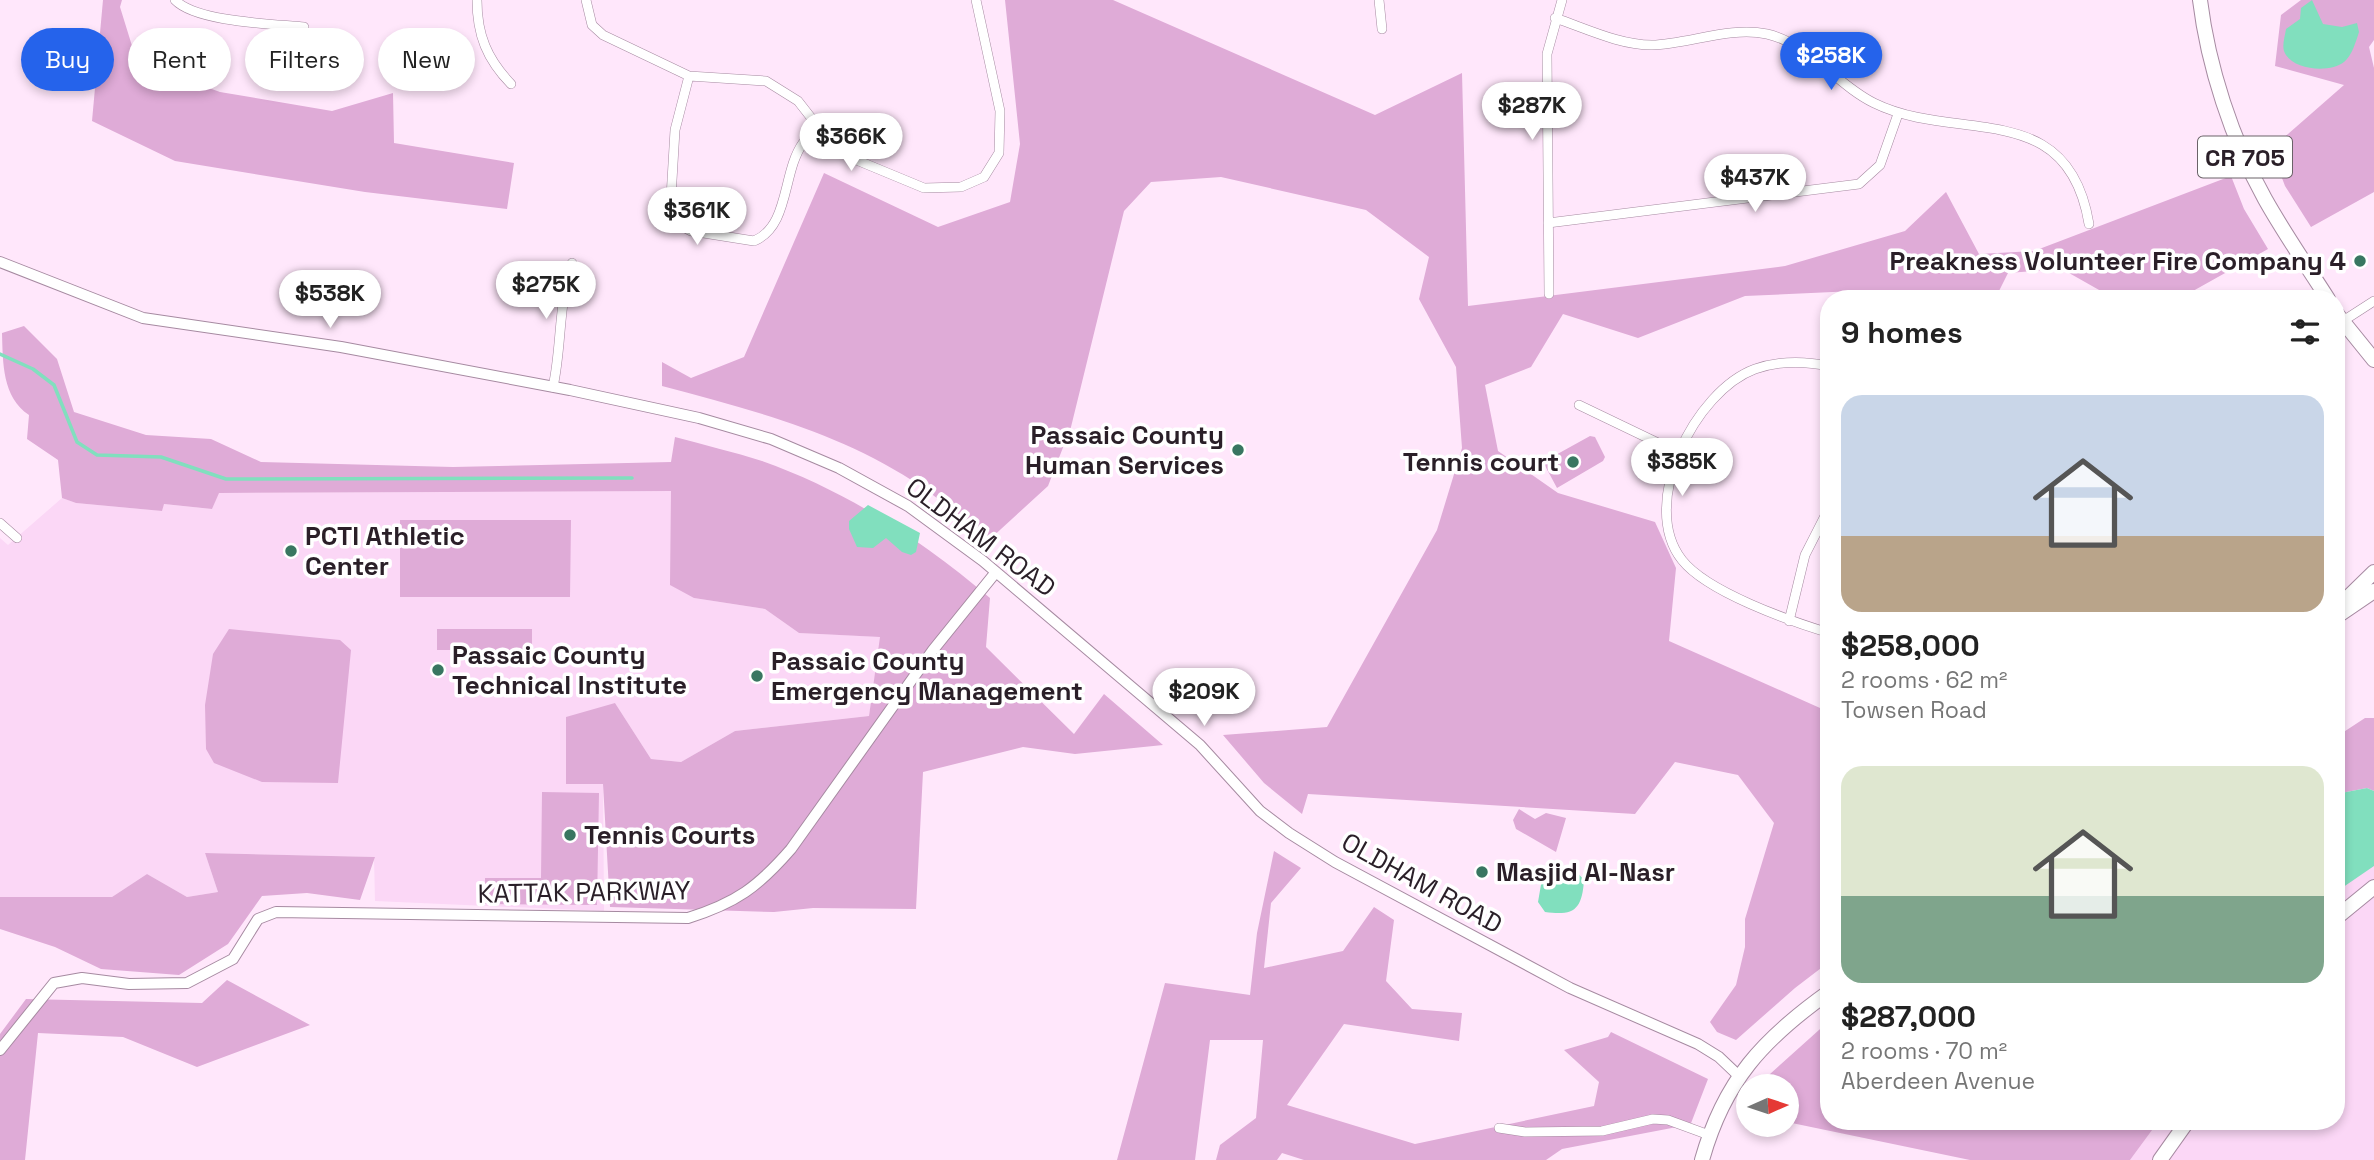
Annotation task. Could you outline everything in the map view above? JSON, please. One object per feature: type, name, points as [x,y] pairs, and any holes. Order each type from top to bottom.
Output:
[{"type":"main road","name":"CR 705","points":[[2200,0],[2211,56],[2244,155],[2264,198],[2322,290]]},
{"type":"main road","points":[[2345,324],[2374,360]]},
{"type":"main road","points":[[2345,600],[2374,572]]},
{"type":"main road","points":[[2345,611],[2374,591]]},
{"type":"main road","points":[[2345,911],[2374,887]]},
{"type":"main road","points":[[1741,1074],[1776,1034],[1820,999]]},
{"type":"main road","points":[[1702,1160],[1717,1114],[1736,1081]]},
{"type":"main road","points":[[2160,1160],[2181,1130]]},
{"type":"street","points":[[175,0],[183,8],[204,13],[304,27]]},
{"type":"street","points":[[477,0],[477,21],[484,45],[492,64],[511,84]]},
{"type":"street","points":[[586,0],[592,25],[603,35],[689,76],[766,81],[798,101],[834,148],[924,188],[961,187],[984,177],[999,153],[1000,111],[976,0]]},
{"type":"street","points":[[1378,0],[1382,29]]},
{"type":"street","points":[[1549,294],[1546,54],[1562,0]]},
{"type":"street","points":[[1555,18],[1644,44],[1747,33],[1770,35],[1794,47],[1854,91],[1898,114],[2010,130],[2034,139],[2056,156],[2073,177],[2089,224]]},
{"type":"street","points":[[689,76],[675,130],[670,214],[684,229],[754,241],[764,237],[773,225],[803,144],[820,129]]},
{"type":"street","points":[[1548,223],[1859,184],[1880,165],[1898,114]]},
{"type":"street","name":"OLDHAM ROAD","points":[[0,262],[143,318],[341,347],[699,418],[782,444],[839,468],[908,506],[996,572],[1200,745],[1271,821],[1335,862],[1508,957],[1594,1000],[1698,1044],[1719,1057],[1737,1074]]},
{"type":"street","points":[[553,387],[559,360],[562,290],[572,263]]},
{"type":"street","points":[[2345,314],[2374,301]]},
{"type":"street","points":[[1820,365],[1784,363],[1754,369],[1720,391],[1701,411],[1679,453],[1667,499],[1670,531],[1682,560],[1720,589],[1789,621],[1820,630]]},
{"type":"street","points":[[1579,405],[1679,453]]},
{"type":"street","points":[[0,523],[16,538]]},
{"type":"street","points":[[1789,621],[1805,555],[1820,526]]},
{"type":"street","name":"KATTAK PARKWAY","points":[[0,1050],[54,983],[82,978],[129,984],[180,985],[204,976],[233,959],[258,919],[276,912],[688,918],[740,899],[765,879],[791,849],[933,650],[996,572]]},
{"type":"street","points":[[1499,1128],[1525,1132],[1602,1131],[1653,1118],[1668,1119],[1709,1135]]},
{"type":"shaded area","points":[[103,0],[122,0],[120,7],[128,33],[128,91],[217,91],[332,111],[393,93],[394,143],[514,163],[507,209],[365,192],[175,161],[92,121],[95,91],[114,91],[114,28],[100,28]]},
{"type":"shaded area","points":[[1005,0],[1113,0],[1375,115],[1462,73],[1468,306],[1785,266],[1905,231],[1946,192],[1979,254],[2034,251],[2231,176],[2244,209],[2268,249],[2195,290],[2099,290],[2062,269],[2008,273],[2000,290],[1820,290],[1820,293],[1745,296],[1638,338],[1563,314],[1531,367],[1485,385],[1498,451],[1558,493],[1655,522],[1676,568],[1669,641],[1820,708],[1820,969],[1736,1040],[1717,1032],[1710,1022],[1736,985],[1745,947],[1745,919],[1774,823],[1738,775],[1675,762],[1635,814],[1308,794],[1302,814],[1264,783],[1223,735],[1327,727],[1437,530],[1462,448],[1456,367],[1419,299],[1429,257],[1366,210],[1221,177],[1151,182],[1124,211],[1071,427],[1048,486],[989,540],[922,487],[861,452],[763,414],[662,386],[662,362],[691,378],[744,357],[824,173],[938,227],[1010,202],[1020,144]]},
{"type":"shaded area","points":[[2301,0],[2374,0],[2374,40],[2369,47],[2374,68],[2374,192],[2311,227],[2285,186],[2271,149],[2344,85],[2275,66],[2281,15]]},
{"type":"shaded area","points":[[2312,0],[2323,24],[2342,27],[2357,23],[2359,32],[2353,48],[2347,59],[2338,66],[2321,69],[2303,66],[2288,58],[2284,51],[2286,29],[2300,19],[2301,8]]},
{"type":"shaded area","points":[[24,326],[57,359],[74,412],[146,435],[211,439],[261,462],[453,467],[671,462],[675,437],[762,461],[824,487],[883,519],[990,598],[986,647],[1074,734],[1104,694],[1163,745],[1075,754],[1023,747],[923,772],[916,909],[813,908],[774,912],[610,907],[603,784],[566,784],[566,717],[615,703],[651,759],[681,762],[735,731],[869,716],[880,637],[799,633],[765,609],[694,598],[670,585],[671,491],[219,493],[212,509],[164,504],[162,511],[76,503],[62,498],[58,460],[27,439],[29,415],[14,399],[6,378],[2,333]]},
{"type":"shaded area","name":"Tennis court","points":[[1590,436],[1595,437],[1605,457],[1603,461],[1557,488],[1543,462]]},
{"type":"shaded area","name":"Passaic County Technical Institute","points":[[671,491],[694,598],[765,609],[799,633],[881,637],[869,716],[735,731],[681,762],[651,759],[615,703],[603,783],[604,911],[375,901],[374,857],[205,853],[218,892],[187,897],[147,874],[112,897],[0,897],[0,538],[8,545],[62,498],[76,503],[162,511],[163,504],[212,509],[218,493]]},
{"type":"shaded area","points":[[868,505],[920,533],[916,552],[911,555],[902,552],[886,538],[873,548],[857,547],[849,529],[849,521]]},
{"type":"shaded area","points":[[400,520],[571,520],[570,597],[400,597]]},
{"type":"shaded area","points":[[229,629],[340,640],[351,650],[338,783],[262,782],[214,763],[206,749],[205,705],[213,654]]},
{"type":"shaded area","points":[[437,629],[532,629],[532,650],[437,650]]},
{"type":"shaded area","points":[[2365,718],[2374,718],[2374,791],[2367,788],[2345,792],[2345,731]]},
{"type":"shaded area","points":[[2367,788],[2374,791],[2374,866],[2345,886],[2345,792]]},
{"type":"shaded area","points":[[2374,791],[2374,1160],[2130,1160],[2152,1130],[2345,1130],[2345,793]]},
{"type":"shaded area","name":"Tennis Courts","points":[[542,792],[599,793],[597,905],[485,904],[485,878],[541,878]]},
{"type":"shaded area","points":[[1519,809],[1535,819],[1546,813],[1566,818],[1556,852],[1516,829],[1513,820]]},
{"type":"shaded area","points":[[1274,851],[1301,868],[1271,903],[1264,968],[1343,951],[1374,907],[1394,920],[1386,981],[1412,1009],[1462,1013],[1459,1041],[1344,1024],[1287,1105],[1415,1144],[1594,1106],[1599,1082],[1564,1050],[1608,1037],[1611,1032],[1708,1079],[1688,1131],[1677,1127],[1562,1149],[1546,1160],[1304,1160],[1282,1153],[1277,1160],[1216,1160],[1220,1145],[1256,1118],[1263,1040],[1210,1040],[1195,1160],[1117,1160],[1165,983],[1250,995],[1257,933]]},
{"type":"shaded area","points":[[205,853],[375,857],[360,900],[307,893],[262,896],[228,944],[179,975],[101,969],[55,947],[0,929],[0,897],[112,897],[147,874],[187,897],[218,892]]},
{"type":"shaded area","points":[[1550,867],[1575,870],[1584,880],[1581,898],[1570,912],[1545,912],[1538,902],[1543,873]]},
{"type":"shaded area","points":[[227,980],[310,1025],[197,1067],[123,1037],[38,1033],[25,1160],[0,1160],[0,1034],[26,999],[202,1003]]},
{"type":"shaded area","points":[[1820,1029],[1820,1129],[1799,1124],[1799,1074],[1770,1074]]},
{"type":"shaded area","points":[[1826,1130],[2152,1130],[2130,1160],[1970,1160]]},
{"type":"waterway","points":[[0,354],[33,369],[54,385],[77,442],[97,455],[161,457],[226,479],[632,478]]},
{"type":"place","name":"Preakness Volunteer Fire Company 4","points":[[2360,261]]},
{"type":"place","name":"Passaic County Human Services","points":[[1238,450]]},
{"type":"place","name":"Tennis court","points":[[1573,462]]},
{"type":"place","name":"PCTI Athletic Center","points":[[291,551]]},
{"type":"place","name":"Passaic County Technical Institute","points":[[438,670]]},
{"type":"place","name":"Passaic County Emergency Management","points":[[757,676]]},
{"type":"place","name":"Tennis Courts","points":[[570,835]]},
{"type":"place","name":"Masjid Al-Nasr","points":[[1482,872]]}]
